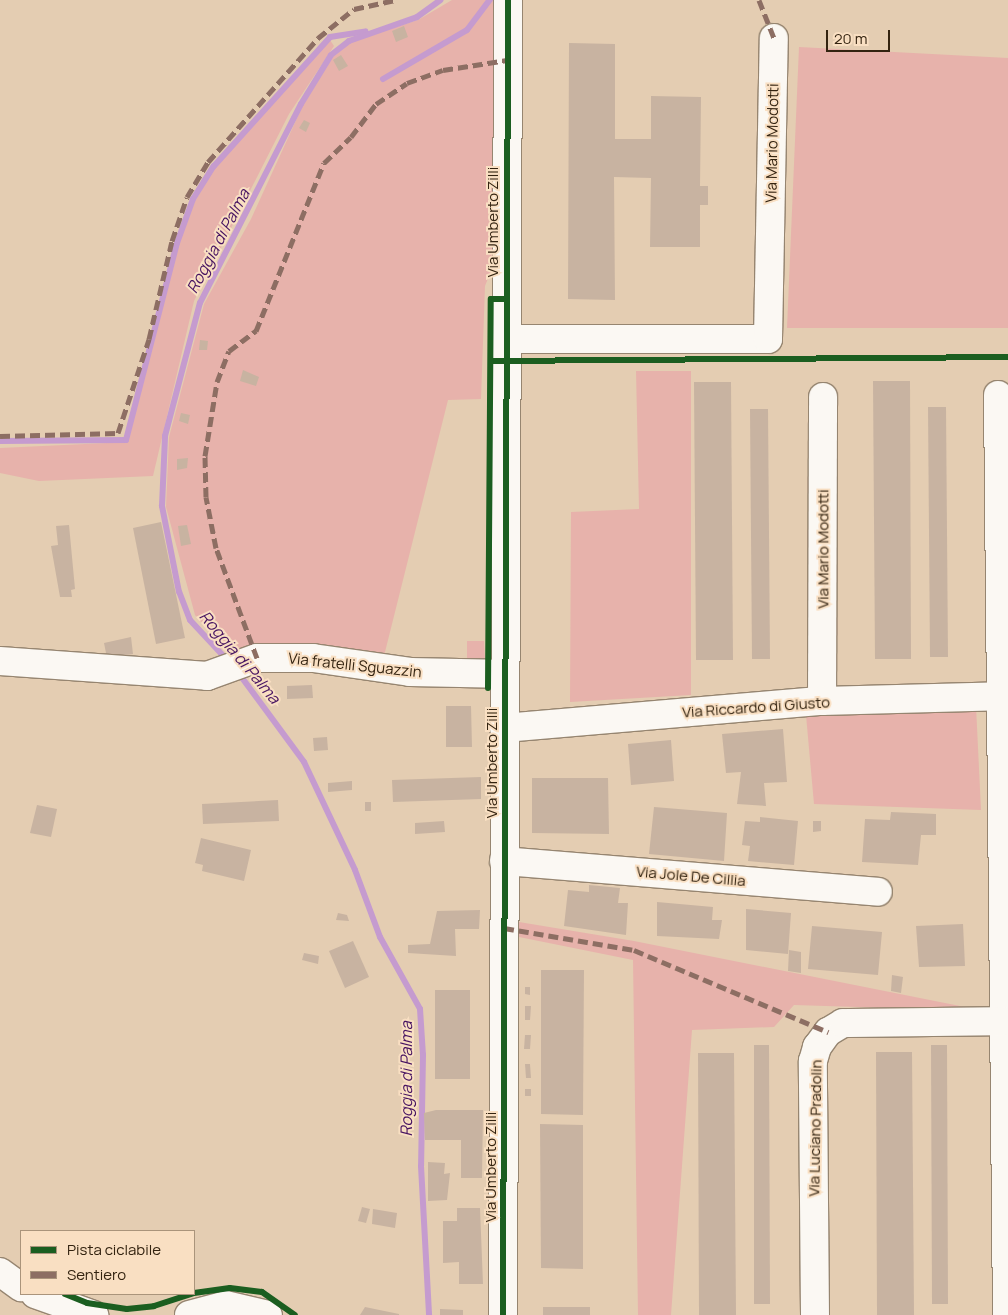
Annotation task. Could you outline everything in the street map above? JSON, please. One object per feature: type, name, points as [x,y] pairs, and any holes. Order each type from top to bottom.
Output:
[{"type":"street","name":"Via Umberto Zilli","points":[[503,1315],[504,339],[508,0]]},
{"type":"street","name":"Via Mario Modotti","points":[[504,339],[768,339],[774,38]]},
{"type":"street","points":[[998,395],[1005,696],[1005,930],[1002,1021],[1007,1315]]},
{"type":"street","name":"Via Mario Modotti","points":[[822,701],[823,397]]},
{"type":"street","name":"Via fratelli Sguazzin","points":[[0,661],[103,671],[207,676],[234,668],[257,658],[313,658],[410,672],[504,674]]},
{"type":"street","name":"Via Riccardo di Giusto","points":[[504,728],[822,701],[1005,696]]},
{"type":"street","name":"Via Jole De Cillia","points":[[504,861],[878,892]]},
{"type":"street","name":"Via Luciano Pradolin","points":[[815,1315],[813,1061],[818,1046],[828,1032],[843,1023],[1002,1021]]},
{"type":"street","points":[[0,1272],[20,1286]]},
{"type":"street","points":[[31,1295],[53,1315]]},
{"type":"street","points":[[38,1295],[94,1315]]},
{"type":"street","points":[[189,1314],[226,1305],[268,1315]]},
{"type":"shaded area","points":[[452,0],[496,0],[493,266],[485,286],[481,399],[448,400],[384,656],[342,649],[243,647],[231,655],[195,615],[166,507],[169,437],[204,304],[251,219],[303,105],[332,58],[351,42],[418,20]]},
{"type":"shaded area","points":[[330,40],[334,46],[289,114],[194,301],[153,476],[39,481],[0,473],[0,448],[128,442],[179,244],[195,201],[216,166]]},
{"type":"shaded area","points":[[799,47],[1008,58],[1008,328],[787,328]]},
{"type":"shaded area","points":[[636,371],[691,371],[691,695],[570,702],[571,512],[639,509]]},
{"type":"shaded area","points":[[467,641],[484,641],[485,660],[467,661]]},
{"type":"shaded area","points":[[976,706],[981,810],[814,804],[806,715]]},
{"type":"shaded area","points":[[519,922],[634,941],[985,1011],[794,1005],[774,1027],[692,1030],[671,1315],[638,1315],[633,960],[519,937]]},
{"type":"building","points":[[404,26],[408,37],[396,42],[392,31]]},
{"type":"building","points":[[569,43],[615,44],[615,139],[651,139],[651,96],[701,97],[700,186],[708,186],[708,205],[700,205],[700,247],[650,247],[651,178],[614,177],[615,300],[568,299]]},
{"type":"building","points":[[341,55],[348,66],[339,71],[333,60]]},
{"type":"building","points":[[304,120],[310,123],[306,132],[299,128]]},
{"type":"building","points":[[200,340],[208,341],[207,350],[199,350]]},
{"type":"building","points":[[243,370],[259,377],[256,386],[240,381]]},
{"type":"building","points":[[873,381],[910,381],[911,659],[875,659]]},
{"type":"building","points":[[694,382],[731,382],[733,660],[696,660]]},
{"type":"building","points":[[928,407],[946,407],[948,657],[930,657]]},
{"type":"building","points":[[750,409],[768,409],[770,659],[752,659]]},
{"type":"building","points":[[181,413],[190,415],[188,424],[179,421]]},
{"type":"building","points":[[188,458],[187,468],[177,470],[177,459]]},
{"type":"building","points":[[161,522],[185,638],[156,644],[133,528]]},
{"type":"building","points":[[69,525],[75,589],[71,590],[72,597],[60,597],[51,546],[58,545],[56,526]]},
{"type":"building","points":[[187,525],[191,544],[181,546],[178,526]]},
{"type":"building","points":[[131,637],[133,654],[107,658],[104,643]]},
{"type":"building","points":[[312,685],[313,698],[287,699],[287,686]]},
{"type":"building","points":[[446,706],[471,706],[472,747],[446,747]]},
{"type":"building","points":[[783,729],[787,782],[764,783],[766,806],[737,804],[741,772],[726,773],[722,734]]},
{"type":"building","points":[[327,737],[328,750],[314,751],[313,738]]},
{"type":"building","points":[[671,740],[674,781],[631,785],[628,744]]},
{"type":"building","points":[[481,777],[481,799],[393,802],[392,780]]},
{"type":"building","points":[[532,778],[608,778],[609,834],[532,833]]},
{"type":"building","points":[[352,781],[352,790],[328,792],[328,783]]},
{"type":"building","points":[[278,800],[279,821],[203,824],[202,804]]},
{"type":"building","points":[[365,802],[371,802],[371,811],[365,811]]},
{"type":"building","points":[[37,805],[57,809],[51,837],[30,833]]},
{"type":"building","points":[[654,807],[727,813],[724,861],[649,854]]},
{"type":"building","points":[[891,812],[936,814],[936,835],[921,835],[918,865],[862,862],[865,819],[890,820]]},
{"type":"building","points":[[760,817],[798,821],[794,865],[748,861],[750,846],[742,845],[745,821],[760,822]]},
{"type":"building","points":[[444,821],[445,832],[415,834],[415,823]]},
{"type":"building","points":[[813,821],[821,821],[821,831],[813,832]]},
{"type":"building","points":[[201,838],[251,850],[244,881],[202,871],[203,865],[195,863]]},
{"type":"building","points":[[589,885],[620,888],[618,903],[628,903],[626,935],[564,926],[568,890],[589,892]]},
{"type":"building","points":[[657,902],[713,907],[712,920],[722,920],[719,939],[657,936]]},
{"type":"building","points":[[746,909],[791,913],[788,954],[746,950]]},
{"type":"building","points":[[480,910],[479,929],[455,929],[456,956],[408,953],[408,945],[430,944],[437,911]]},
{"type":"building","points":[[338,913],[347,915],[349,921],[336,920]]},
{"type":"building","points":[[963,924],[965,966],[919,967],[916,926]]},
{"type":"building","points":[[812,926],[882,932],[878,975],[808,969]]},
{"type":"building","points":[[353,941],[369,977],[345,988],[329,951]]},
{"type":"building","points":[[789,950],[801,952],[801,973],[788,971]]},
{"type":"building","points":[[304,953],[319,956],[318,964],[302,960]]},
{"type":"building","points":[[541,970],[584,970],[583,1115],[541,1114]]},
{"type":"building","points":[[892,975],[903,977],[901,993],[891,991]]},
{"type":"building","points":[[525,987],[530,987],[530,995],[525,994]]},
{"type":"building","points":[[435,990],[470,990],[470,1079],[435,1079]]},
{"type":"building","points":[[525,1006],[531,1006],[530,1020],[525,1020]]},
{"type":"building","points":[[525,1035],[531,1035],[530,1049],[524,1049]]},
{"type":"building","points":[[754,1045],[769,1045],[770,1304],[754,1304]]},
{"type":"building","points":[[931,1045],[947,1045],[948,1304],[932,1304]]},
{"type":"building","points":[[876,1052],[912,1052],[914,1315],[877,1315]]},
{"type":"building","points":[[698,1053],[734,1053],[736,1315],[699,1315]]},
{"type":"building","points":[[525,1064],[530,1064],[531,1078],[526,1078]]},
{"type":"building","points":[[525,1089],[531,1089],[531,1096],[525,1096]]},
{"type":"building","points":[[436,1110],[483,1110],[482,1178],[461,1178],[461,1140],[425,1140],[424,1113]]},
{"type":"building","points":[[540,1124],[583,1125],[583,1269],[541,1268]]},
{"type":"building","points":[[428,1162],[445,1163],[444,1174],[450,1173],[447,1200],[428,1201]]},
{"type":"building","points":[[362,1207],[370,1209],[366,1223],[358,1221]]},
{"type":"building","points":[[457,1208],[480,1208],[483,1284],[459,1284],[459,1262],[443,1263],[443,1221],[457,1221]]},
{"type":"building","points":[[373,1209],[397,1213],[395,1228],[372,1224]]},
{"type":"building","points":[[365,1307],[399,1314],[399,1315],[360,1315]]},
{"type":"building","points":[[543,1307],[590,1307],[590,1315],[543,1315]]},
{"type":"building","points":[[440,1309],[463,1310],[463,1315],[440,1315]]},
{"type":"waterway","name":"Roggia di Palma","points":[[229,662],[190,620],[179,592],[162,506],[165,436],[200,303],[301,104],[331,55],[349,41],[417,17],[440,0]]},
{"type":"waterway","points":[[383,79],[467,30],[490,0]]},
{"type":"waterway","points":[[0,441],[126,440],[177,243],[193,199],[214,166],[330,37],[366,31]]},
{"type":"waterway","name":"Roggia di Palma","points":[[237,671],[304,762],[355,870],[380,937],[420,1009],[423,1055],[421,1166],[429,1315]]},
{"type":"marked path","points":[[0,436],[118,433],[149,339],[172,241],[187,197],[208,162],[318,38],[354,9],[395,0]]},
{"type":"marked path","points":[[759,0],[774,38]]},
{"type":"marked path","points":[[257,658],[216,548],[206,497],[205,456],[217,382],[229,351],[256,331],[324,163],[351,137],[376,104],[407,83],[443,70],[507,60]]},
{"type":"marked path","points":[[504,928],[634,950],[828,1032]]},
{"type":"cycle path","points":[[503,1315],[508,0]]},
{"type":"cycle path","points":[[488,688],[491,299],[505,299]]},
{"type":"cycle path","points":[[491,361],[1008,357]]},
{"type":"cycle path","points":[[195,1293],[230,1288],[262,1292],[295,1315]]},
{"type":"cycle path","points":[[67,1295],[87,1303],[127,1309],[154,1306],[189,1295]]}]
